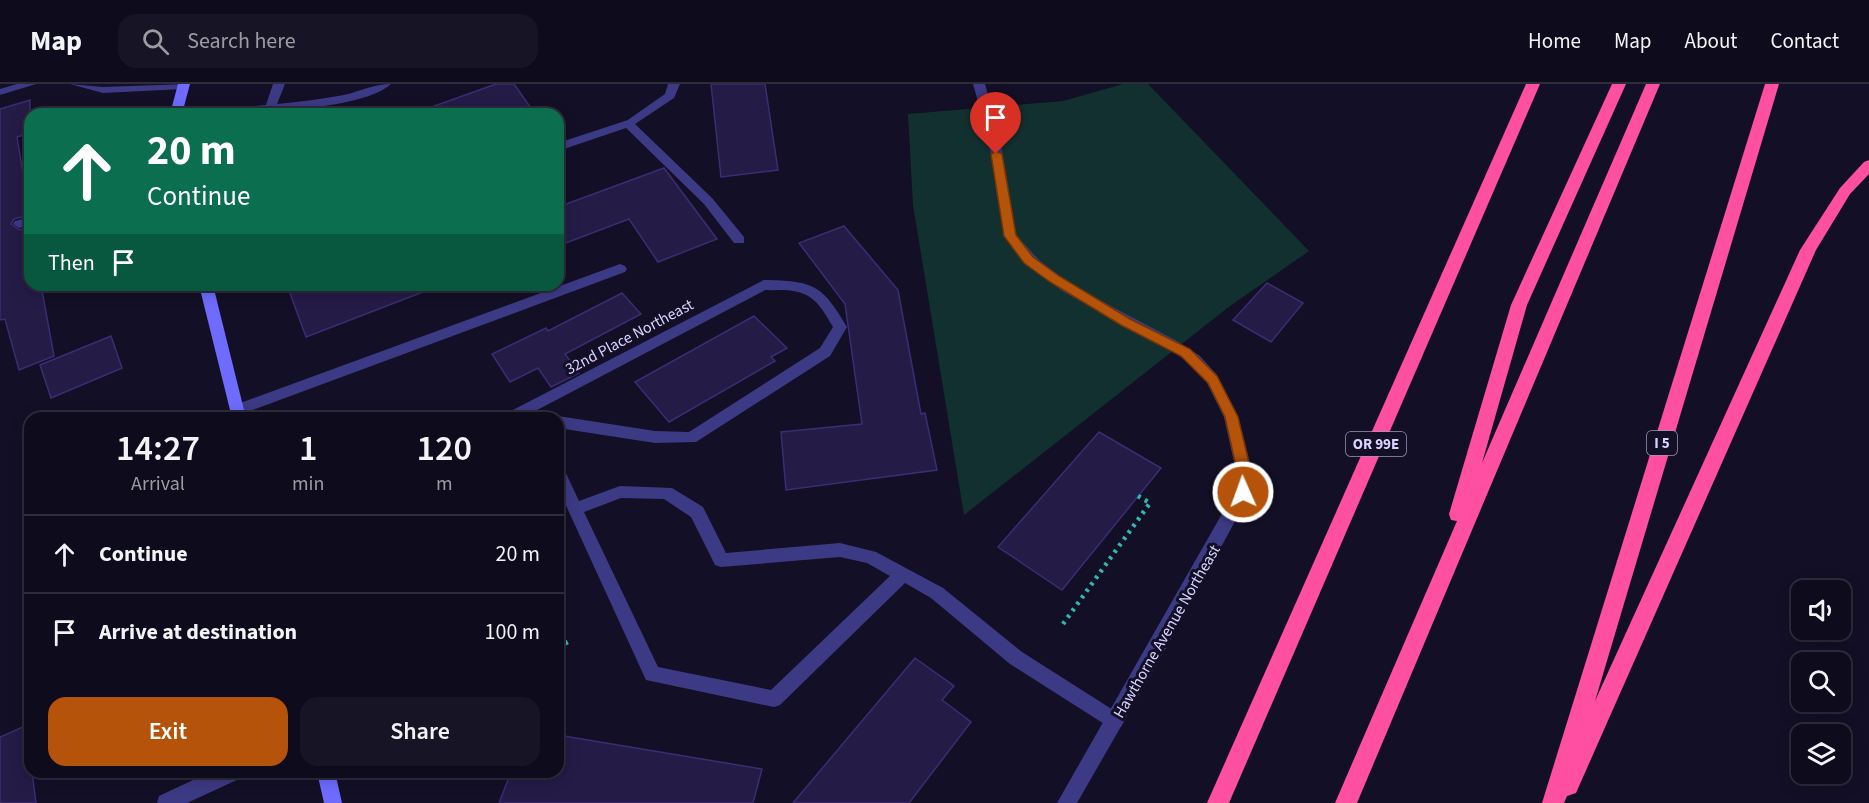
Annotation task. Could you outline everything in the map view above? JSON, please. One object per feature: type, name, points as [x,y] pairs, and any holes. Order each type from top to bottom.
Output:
[{"type":"highway","name":"OR 99E","points":[[1218,803],[1533,84]]},
{"type":"highway","points":[[1436,590],[1519,305],[1619,84]]},
{"type":"highway","points":[[1346,803],[1653,84]]},
{"type":"highway","name":"I 5","points":[[1553,803],[1772,84]]},
{"type":"highway","points":[[1560,803],[1808,250],[1845,191],[1869,165]]},
{"type":"main road","points":[[178,108],[184,85]]},
{"type":"main road","points":[[207,291],[238,412]]},
{"type":"main road","points":[[327,778],[333,803]]},
{"type":"street","points":[[0,92],[30,84]]},
{"type":"street","points":[[76,84],[103,90],[184,85]]},
{"type":"street","points":[[271,106],[279,84]]},
{"type":"street","points":[[252,108],[347,99],[372,92],[385,84]]},
{"type":"street","points":[[564,145],[628,124],[670,96],[674,84]]},
{"type":"street","name":"Hawthorne Avenue Northeast","points":[[979,84],[993,133],[1010,236],[1018,248],[1028,260],[1055,279],[1126,322],[1186,352],[1212,380],[1231,417],[1245,475],[1243,492],[1115,721],[1066,803]]},
{"type":"street","points":[[628,124],[708,201],[739,240]]},
{"type":"street","points":[[564,290],[620,269]]},
{"type":"street","name":"32nd Place Northeast","points":[[522,412],[764,285],[805,285],[825,300],[840,327],[825,352],[691,438],[655,437],[564,423]]},
{"type":"street","points":[[243,412],[562,291]]},
{"type":"street","points":[[564,484],[652,674],[774,699],[903,574]]},
{"type":"street","points":[[575,509],[620,492],[667,494],[697,512],[722,560],[840,550],[870,556],[937,593],[1016,658],[1115,721]]},
{"type":"street","points":[[166,803],[219,778]]},
{"type":"path","points":[[1063,624],[1150,503],[1138,496]]},
{"type":"path","points":[[564,644],[570,641]]},
{"type":"green space","points":[[1123,84],[1148,84],[1309,251],[1230,306],[964,515],[913,205],[908,114],[1063,101]]},
{"type":"building","points":[[496,84],[514,84],[531,108],[429,108]]},
{"type":"building","points":[[711,84],[765,84],[778,170],[721,177]]},
{"type":"building","points":[[30,100],[30,108],[24,108],[24,135],[17,137],[24,179],[24,216],[14,219],[11,224],[20,230],[24,229],[24,291],[42,291],[54,356],[19,370],[5,319],[0,320],[0,109]]},
{"type":"building","points":[[664,168],[717,239],[658,262],[629,219],[564,244],[564,205]]},
{"type":"building","points":[[844,226],[898,290],[921,414],[925,413],[937,470],[786,490],[781,432],[862,424],[845,304],[799,243]]},
{"type":"building","points":[[1267,283],[1303,303],[1271,342],[1233,320]]},
{"type":"building","points":[[289,291],[426,291],[306,337]]},
{"type":"building","points":[[622,293],[641,314],[565,354],[579,373],[551,387],[538,368],[510,382],[492,354],[546,328],[548,331]]},
{"type":"building","points":[[754,316],[787,348],[771,357],[775,361],[669,422],[635,382]]},
{"type":"building","points":[[111,336],[122,368],[51,398],[40,365]]},
{"type":"building","points":[[1099,432],[1161,468],[1062,590],[998,547]]},
{"type":"building","points":[[915,658],[954,686],[942,700],[971,722],[909,803],[793,803]]},
{"type":"building","points":[[24,726],[24,778],[33,778],[36,803],[0,803],[0,737]]},
{"type":"building","points":[[564,736],[762,769],[753,803],[499,803],[509,778],[564,778]]},
{"type":"route","points":[[996,154],[1010,236],[1028,260],[1126,322],[1186,352],[1202,366],[1231,417],[1245,475],[1243,492]]}]
